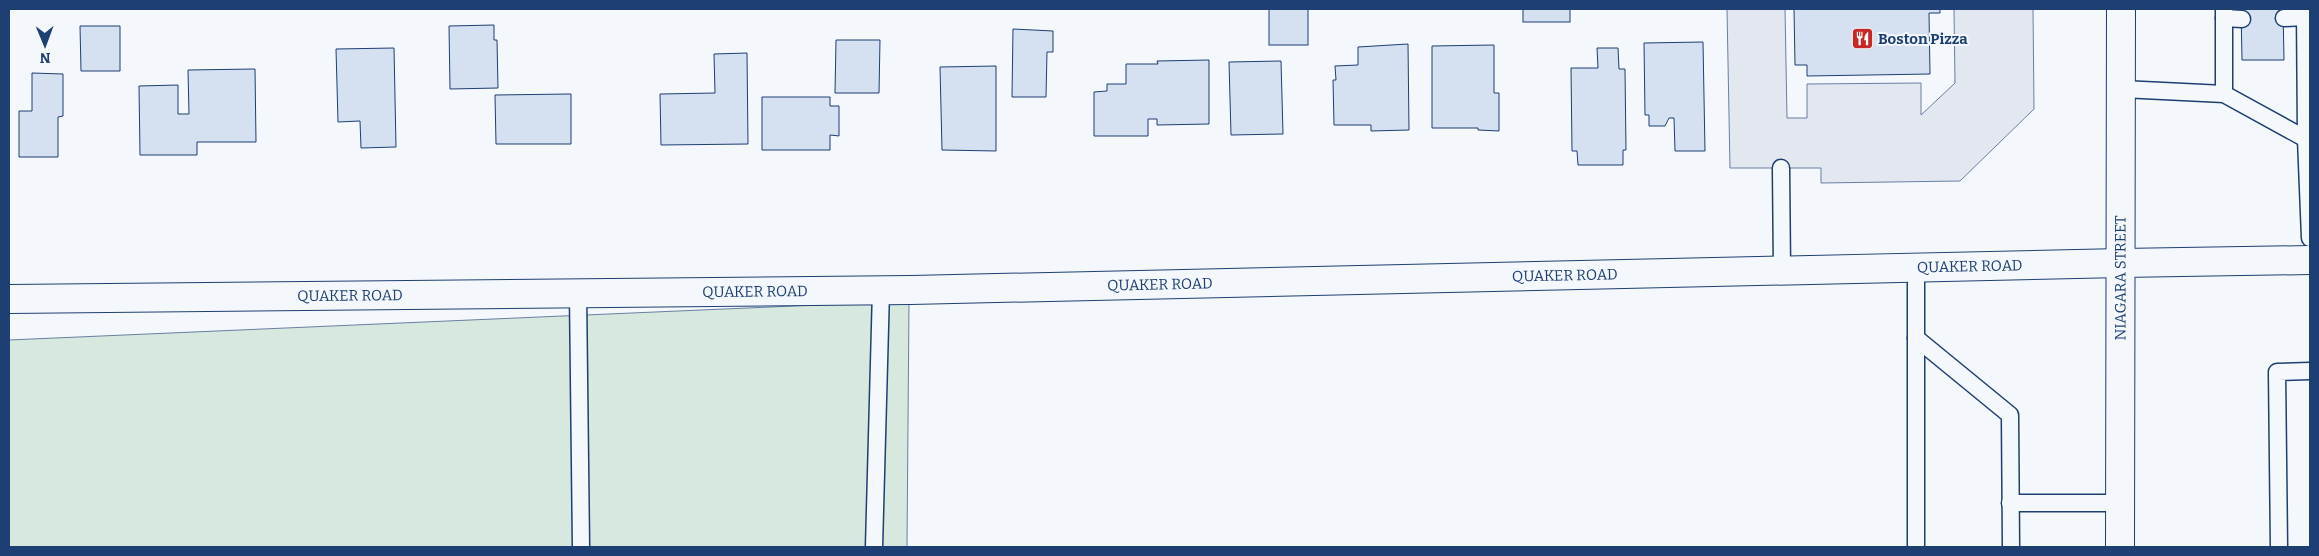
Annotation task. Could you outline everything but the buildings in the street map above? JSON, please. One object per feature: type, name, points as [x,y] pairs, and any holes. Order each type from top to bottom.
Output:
[{"type":"street","name":"NIAGARA STREET","points":[[2120,547],[2121,9]]},
{"type":"street","name":"QUAKER ROAD","points":[[9,299],[881,290],[2310,260]]},
{"type":"lane","points":[[2284,18],[2305,13],[2310,238]]},
{"type":"lane","points":[[2224,94],[2224,14],[2242,18]]},
{"type":"lane","points":[[2122,89],[2224,94],[2308,140]]},
{"type":"lane","points":[[1781,168],[1782,270]]},
{"type":"lane","points":[[1916,268],[1916,547]]},
{"type":"lane","points":[[874,547],[881,290]]},
{"type":"lane","points":[[578,293],[582,547]]},
{"type":"lane","points":[[1916,338],[2010,415],[2011,547]]},
{"type":"lane","points":[[2279,547],[2276,372],[2310,371]]},
{"type":"lane","points":[[2010,503],[2119,502]]},
{"type":"shaded area","points":[[1727,9],[1785,9],[1787,118],[1807,118],[1807,84],[1921,83],[1921,115],[1955,83],[1954,9],[2033,9],[2034,109],[1960,181],[1821,183],[1821,168],[1730,168]]},
{"type":"shaded area","points":[[909,301],[907,547],[9,547],[9,340]]},
{"type":"place","name":"Boston Pizza","points":[[1862,39]]}]
